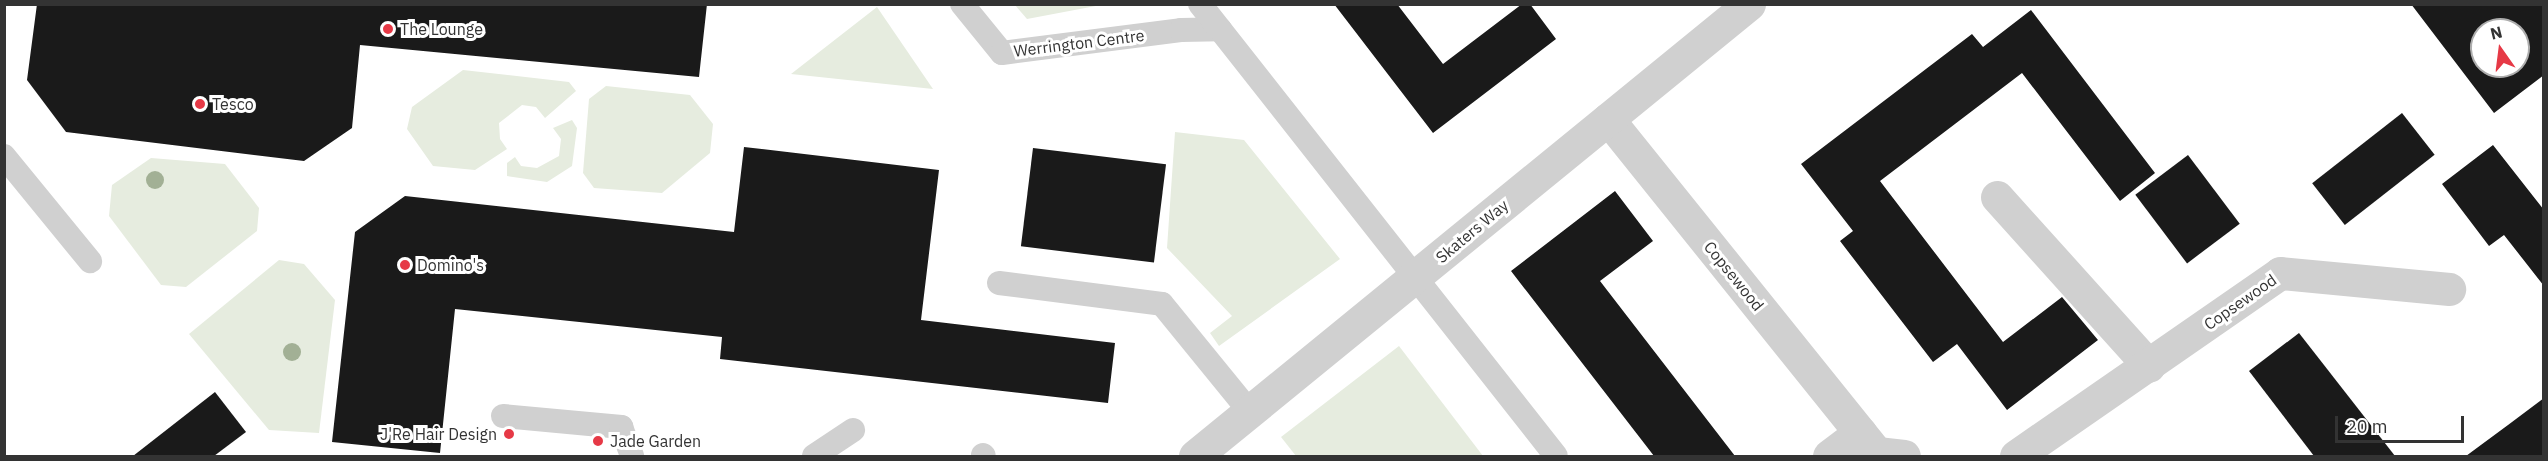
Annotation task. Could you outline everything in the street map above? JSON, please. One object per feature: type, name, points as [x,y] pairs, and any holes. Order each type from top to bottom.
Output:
[{"type":"street","name":"Skaters Way","points":[[1195,456],[1749,4]]},
{"type":"street","name":"Copsewood","points":[[1608,119],[1877,453],[1904,456]]},
{"type":"street","points":[[1997,197],[2149,366]]},
{"type":"street","name":"Copsewood","points":[[2016,456],[2149,366],[2280,273],[2449,289]]},
{"type":"street","points":[[1829,456],[1860,433]]},
{"type":"lane","name":"Werrington Centre","points":[[962,4],[1002,53],[1180,30],[1220,29]]},
{"type":"lane","points":[[1200,4],[1556,456]]},
{"type":"lane","points":[[4,156],[90,261]]},
{"type":"lane","points":[[999,283],[1162,304],[1250,412]]},
{"type":"lane","points":[[503,416],[621,427],[632,456]]},
{"type":"lane","points":[[814,456],[854,430]]},
{"type":"shaded area","points":[[1015,5],[1101,5],[1027,19]]},
{"type":"shaded area","points":[[877,7],[933,89],[791,74]]},
{"type":"shaded area","points":[[463,70],[569,82],[576,91],[545,118],[536,107],[522,105],[499,123],[500,139],[507,149],[475,170],[433,166],[407,129],[412,107]]},
{"type":"shaded area","points":[[606,86],[690,95],[713,124],[710,153],[662,193],[594,188],[583,173],[589,99]]},
{"type":"shaded area","points":[[572,120],[577,128],[572,166],[547,182],[507,176],[507,163],[515,157],[521,166],[537,168],[559,156],[561,139],[553,128]]},
{"type":"shaded area","points":[[1175,132],[1244,140],[1340,259],[1219,346],[1210,333],[1232,316],[1167,248]]},
{"type":"shaded area","points":[[151,158],[225,164],[259,208],[257,231],[186,287],[161,285],[109,216],[112,185]]},
{"type":"shaded area","points":[[279,260],[304,264],[335,300],[319,433],[269,430],[189,334]]},
{"type":"shaded area","points":[[1399,346],[1483,456],[1296,456],[1281,437]]},
{"type":"building","name":"Tesco","points":[[37,4],[707,4],[699,77],[360,45],[352,128],[304,161],[66,132],[27,80]]},
{"type":"building","points":[[1334,4],[1397,4],[1443,64],[1522,4],[1530,4],[1556,39],[1433,133]]},
{"type":"building","points":[[2411,4],[2544,4],[2544,75],[2494,113]]},
{"type":"building","points":[[2031,10],[2155,173],[2120,201],[2022,73],[1880,181],[2003,342],[2062,297],[2098,340],[2007,410],[1957,344],[1933,362],[1840,241],[1853,231],[1801,164],[1972,34],[1983,47]]},
{"type":"building","points":[[2402,113],[2435,155],[2345,225],[2312,183]]},
{"type":"building","points":[[2493,145],[2544,210],[2544,286],[2504,235],[2489,246],[2442,184]]},
{"type":"building","points":[[744,147],[939,170],[921,320],[1115,343],[1108,403],[720,359],[722,337],[455,309],[440,453],[332,442],[355,232],[405,196],[734,232]]},
{"type":"building","points":[[1033,148],[1166,164],[1154,263],[1021,246]]},
{"type":"building","points":[[2188,155],[2240,224],[2187,263],[2135,195]]},
{"type":"building","points":[[1615,191],[1653,241],[1600,281],[1735,456],[1654,456],[1511,271]]},
{"type":"building","points":[[2299,333],[2395,456],[2314,456],[2249,371]]},
{"type":"building","points":[[215,392],[246,432],[214,456],[133,456]]},
{"type":"building","points":[[2544,398],[2544,456],[2466,456],[2508,425]]},
{"type":"place","name":"The Lounge","points":[[388,29]]},
{"type":"place","name":"Tesco","points":[[200,104]]},
{"type":"place","name":"Domino's","points":[[405,265]]},
{"type":"place","name":"J'Re Hair Design","points":[[509,434]]},
{"type":"place","name":"Jade Garden","points":[[598,441]]}]
